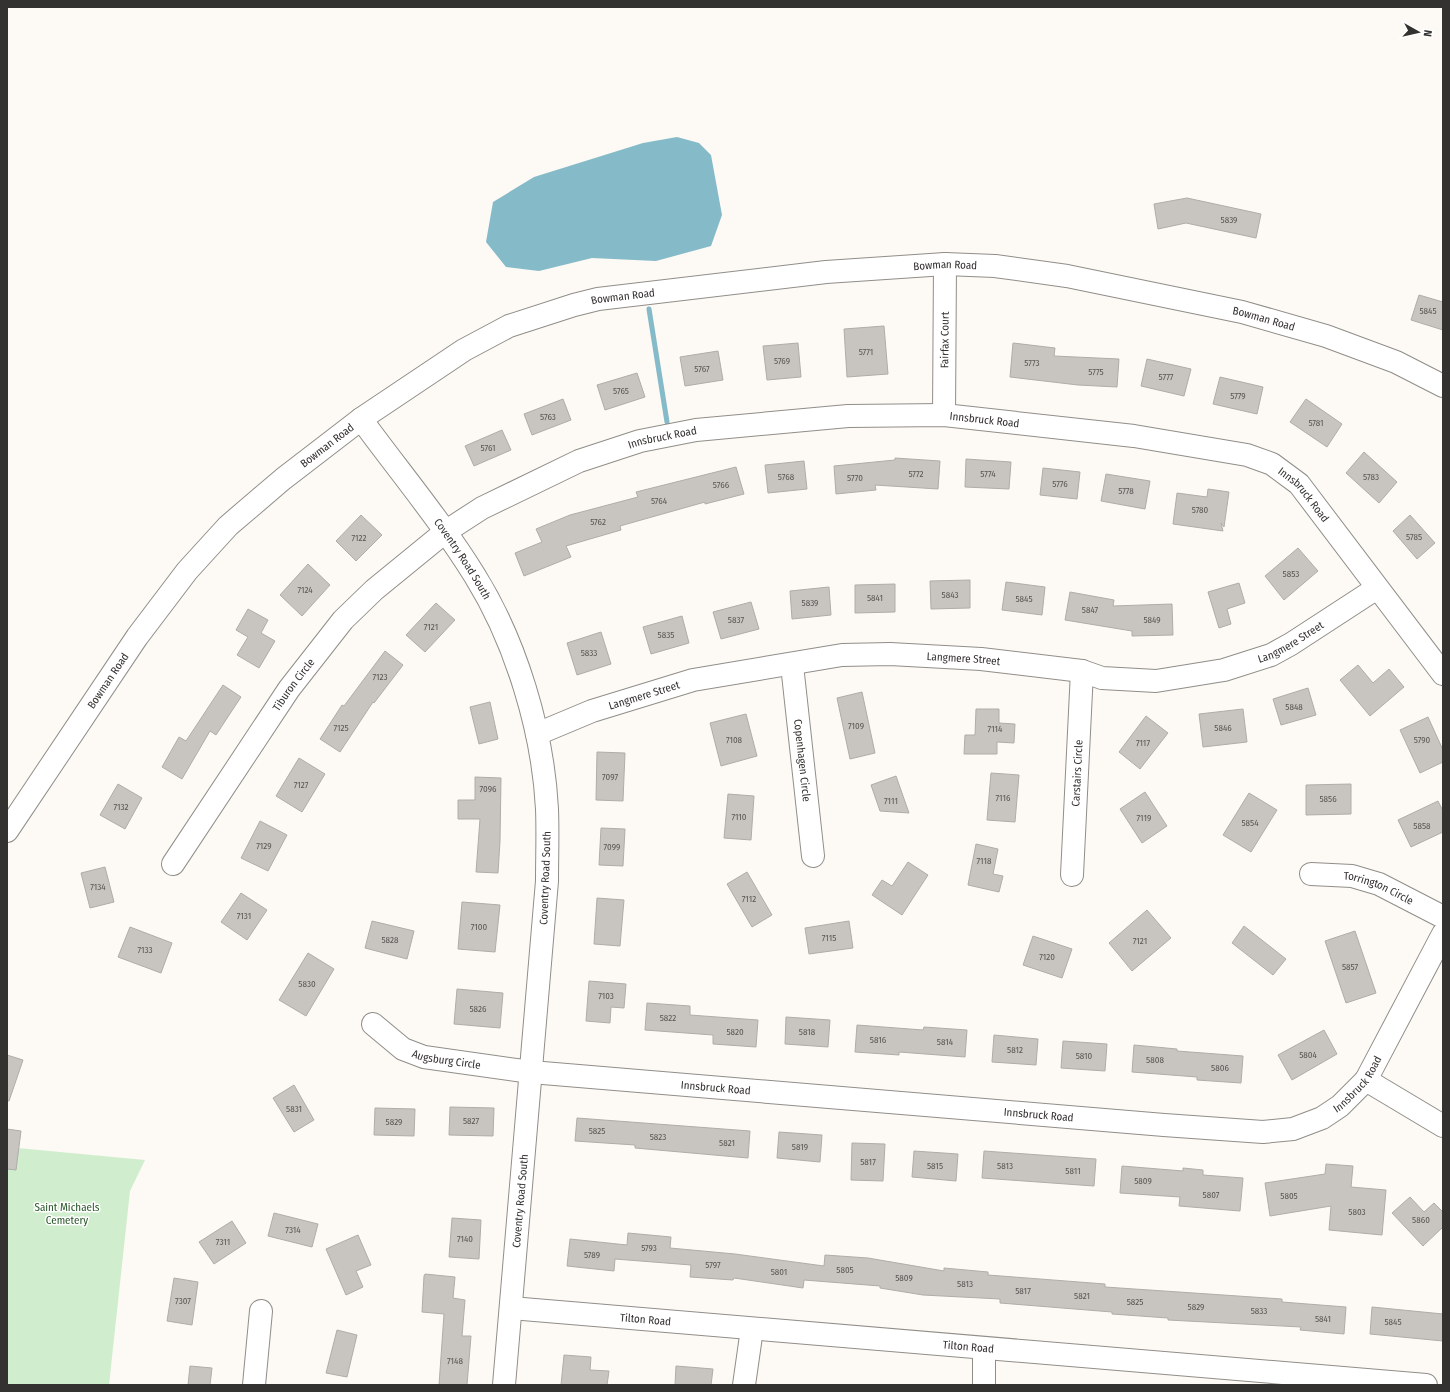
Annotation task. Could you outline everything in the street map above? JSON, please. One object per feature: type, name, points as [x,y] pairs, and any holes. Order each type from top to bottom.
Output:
[{"type":"street","name":"Bowman Road","points":[[7,831],[137,637],[186,571],[228,526],[283,479],[362,419],[464,350],[509,326],[574,305],[598,300],[826,272],[945,264],[995,266],[1067,276],[1242,312],[1333,338],[1396,362],[1443,386]]},
{"type":"street","name":"Fairfax Court","points":[[944,415],[945,264]]},
{"type":"street","name":"Innsbruck Road","points":[[445,532],[482,508],[579,461],[640,441],[696,430],[848,416],[944,415],[1134,436],[1247,454],[1272,464],[1299,484],[1443,674]]},
{"type":"street","name":"Coventry Road South","points":[[362,419],[476,577],[499,620],[519,670],[537,734],[547,808],[547,882],[504,1385]]},
{"type":"street","name":"Tiburon Circle","points":[[173,864],[289,689],[343,620],[374,590],[445,532]]},
{"type":"street","name":"Langmere Street","points":[[537,734],[592,711],[693,680],[792,665],[842,655],[890,654],[982,659],[1082,671],[1102,678],[1156,681],[1224,670],[1271,654],[1291,644],[1377,588]]},
{"type":"street","name":"Copenhagen Circle","points":[[792,665],[813,856]]},
{"type":"street","name":"Carstairs Circle","points":[[1072,876],[1082,671]]},
{"type":"street","name":"Torrington Circle","points":[[1311,874],[1352,876],[1379,884],[1443,917]]},
{"type":"street","name":"Innsbruck Road","points":[[531,1072],[1164,1125],[1263,1132],[1293,1129],[1322,1118],[1340,1106],[1366,1080],[1443,934]]},
{"type":"street","name":"Augsburg Circle","points":[[373,1024],[403,1050],[424,1057],[531,1072]]},
{"type":"street","points":[[1366,1080],[1443,1126]]},
{"type":"street","name":"Tilton Road","points":[[511,1308],[1426,1385]]},
{"type":"street","points":[[254,1385],[261,1311]]},
{"type":"street","points":[[744,1385],[752,1329]]},
{"type":"street","points":[[984,1348],[984,1385]]},
{"type":"green space","name":"Saint Michaels Cemetery","points":[[7,1147],[145,1160],[130,1191],[109,1385],[7,1385]]},
{"type":"water","points":[[677,137],[699,143],[711,155],[722,215],[711,246],[656,261],[592,258],[539,271],[506,267],[486,242],[493,202],[534,177],[643,143]]},
{"type":"building","points":[[1187,198],[1261,214],[1256,238],[1186,223],[1158,229],[1154,204]]},
{"type":"building","points":[[1419,295],[1443,302],[1443,330],[1411,320]]},
{"type":"building","points":[[884,326],[888,374],[847,377],[844,329]]},
{"type":"building","points":[[798,343],[801,377],[767,380],[763,346]]},
{"type":"building","points":[[1013,343],[1055,348],[1054,356],[1119,359],[1117,387],[1078,385],[1010,377]]},
{"type":"building","points":[[718,351],[723,380],[685,386],[680,357]]},
{"type":"building","points":[[1147,359],[1191,369],[1184,396],[1141,386]]},
{"type":"building","points":[[637,373],[645,397],[605,410],[597,385]]},
{"type":"building","points":[[1220,377],[1263,387],[1257,414],[1213,404]]},
{"type":"building","points":[[563,399],[571,420],[532,435],[524,414]]},
{"type":"building","points":[[1306,399],[1342,424],[1327,447],[1290,422]]},
{"type":"building","points":[[502,430],[511,450],[474,466],[465,446]]},
{"type":"building","points":[[1364,452],[1397,482],[1379,503],[1346,473]]},
{"type":"building","points":[[895,458],[940,461],[938,489],[875,485],[876,490],[836,494],[834,466],[895,460]]},
{"type":"building","points":[[966,459],[1011,462],[1009,489],[965,487]]},
{"type":"building","points":[[804,461],[807,489],[768,493],[765,465]]},
{"type":"building","points":[[736,467],[744,494],[705,504],[705,502],[620,526],[621,530],[566,546],[571,557],[524,576],[515,553],[542,542],[536,529],[570,515],[638,497],[636,492]]},
{"type":"building","points":[[1043,468],[1080,472],[1077,499],[1040,495]]},
{"type":"building","points":[[1106,474],[1150,481],[1145,509],[1101,501]]},
{"type":"building","points":[[1208,489],[1229,492],[1224,527],[1221,523],[1223,531],[1173,524],[1177,493],[1207,497]]},
{"type":"building","points":[[361,515],[382,535],[356,561],[336,541]]},
{"type":"building","points":[[1410,515],[1435,543],[1417,559],[1393,531]]},
{"type":"building","points":[[1298,548],[1318,571],[1284,600],[1265,576]]},
{"type":"building","points":[[308,564],[330,585],[302,616],[280,595]]},
{"type":"building","points":[[970,580],[970,608],[931,609],[930,581]]},
{"type":"building","points":[[1006,582],[1045,587],[1042,615],[1002,610]]},
{"type":"building","points":[[1239,583],[1245,603],[1227,609],[1231,624],[1219,628],[1208,592]]},
{"type":"building","points":[[895,584],[895,612],[855,613],[855,585]]},
{"type":"building","points":[[829,587],[831,615],[792,619],[790,591]]},
{"type":"building","points":[[1070,592],[1114,600],[1113,606],[1172,604],[1173,635],[1132,636],[1132,631],[1065,620]]},
{"type":"building","points":[[751,602],[759,629],[721,639],[713,612]]},
{"type":"building","points":[[436,603],[455,620],[425,652],[406,635]]},
{"type":"building","points":[[248,609],[268,620],[261,633],[275,641],[259,668],[237,655],[248,637],[236,630]]},
{"type":"building","points":[[682,616],[689,643],[651,654],[643,627]]},
{"type":"building","points":[[601,632],[611,664],[577,675],[567,643]]},
{"type":"building","points":[[385,651],[403,665],[374,703],[373,702],[340,752],[320,739],[342,705],[344,706]]},
{"type":"building","points":[[1358,665],[1373,683],[1389,669],[1404,687],[1370,716],[1340,680]]},
{"type":"building","points":[[223,685],[241,697],[216,735],[210,731],[182,779],[162,767],[179,737],[186,741]]},
{"type":"building","points":[[1308,688],[1316,715],[1281,725],[1273,699]]},
{"type":"building","points":[[862,692],[875,753],[850,759],[837,698]]},
{"type":"building","points":[[490,702],[498,739],[479,744],[470,707]]},
{"type":"building","points":[[976,709],[999,709],[999,723],[1015,724],[1014,743],[997,742],[997,754],[964,754],[965,735],[975,735]]},
{"type":"building","points":[[1243,709],[1247,742],[1203,747],[1199,714]]},
{"type":"building","points":[[746,714],[757,756],[721,766],[710,723]]},
{"type":"building","points":[[1146,716],[1168,733],[1140,769],[1119,752]]},
{"type":"building","points":[[1428,717],[1443,750],[1443,762],[1420,773],[1400,730]]},
{"type":"building","points":[[597,752],[625,753],[623,801],[596,800]]},
{"type":"building","points":[[299,758],[325,774],[302,812],[276,796]]},
{"type":"building","points":[[991,773],[1019,775],[1015,822],[987,820]]},
{"type":"building","points":[[896,776],[909,813],[880,811],[871,785]]},
{"type":"building","points":[[475,777],[501,778],[498,873],[476,872],[480,819],[458,819],[458,800],[475,800]]},
{"type":"building","points":[[118,784],[142,798],[125,829],[100,815]]},
{"type":"building","points":[[1351,784],[1351,814],[1306,815],[1306,785]]},
{"type":"building","points":[[1145,792],[1167,826],[1142,843],[1120,809]]},
{"type":"building","points":[[1249,793],[1277,810],[1251,852],[1223,835]]},
{"type":"building","points":[[728,794],[754,796],[751,840],[724,838]]},
{"type":"building","points":[[1438,801],[1443,811],[1443,832],[1411,847],[1398,820]]},
{"type":"building","points":[[260,821],[287,835],[268,871],[241,858]]},
{"type":"building","points":[[601,828],[625,829],[623,866],[599,865]]},
{"type":"building","points":[[976,844],[998,849],[993,874],[1003,876],[999,892],[968,885]]},
{"type":"building","points":[[908,862],[928,875],[902,915],[872,895],[882,880],[892,886]]},
{"type":"building","points":[[105,867],[114,902],[90,908],[81,873]]},
{"type":"building","points":[[747,872],[772,915],[752,927],[727,884]]},
{"type":"building","points":[[241,893],[267,910],[247,940],[221,922]]},
{"type":"building","points":[[597,898],[624,900],[620,946],[594,944]]},
{"type":"building","points":[[462,902],[500,905],[495,952],[458,949]]},
{"type":"building","points":[[1147,910],[1171,938],[1132,971],[1109,943]]},
{"type":"building","points":[[372,921],[414,931],[407,959],[365,948]]},
{"type":"building","points":[[849,921],[853,948],[809,954],[805,928]]},
{"type":"building","points":[[1244,926],[1286,959],[1273,975],[1232,943]]},
{"type":"building","points":[[130,927],[172,943],[161,973],[118,957]]},
{"type":"building","points":[[1355,931],[1376,993],[1346,1003],[1325,941]]},
{"type":"building","points":[[1033,936],[1072,949],[1062,978],[1023,965]]},
{"type":"building","points":[[308,953],[334,969],[306,1016],[279,1000]]},
{"type":"building","points":[[589,981],[626,984],[624,1008],[611,1007],[610,1023],[586,1021]]},
{"type":"building","points":[[457,989],[503,993],[500,1028],[454,1024]]},
{"type":"building","points":[[647,1003],[690,1006],[690,1015],[758,1020],[756,1047],[713,1044],[713,1035],[645,1030]]},
{"type":"building","points":[[786,1017],[830,1020],[828,1047],[785,1044]]},
{"type":"building","points":[[857,1025],[923,1030],[924,1027],[967,1030],[965,1057],[899,1052],[899,1055],[855,1052]]},
{"type":"building","points":[[1324,1030],[1337,1054],[1292,1080],[1278,1055]]},
{"type":"building","points":[[994,1035],[1038,1039],[1036,1065],[992,1062]]},
{"type":"building","points":[[1063,1041],[1107,1044],[1105,1071],[1061,1068]]},
{"type":"building","points":[[1134,1045],[1177,1049],[1177,1051],[1243,1056],[1241,1083],[1197,1080],[1197,1077],[1132,1072]]},
{"type":"building","points":[[7,1055],[23,1060],[9,1101],[7,1101]]},
{"type":"building","points":[[294,1085],[314,1120],[294,1132],[273,1098]]},
{"type":"building","points":[[450,1107],[494,1108],[493,1136],[449,1135]]},
{"type":"building","points":[[375,1108],[415,1109],[414,1136],[374,1135]]},
{"type":"building","points":[[577,1118],[750,1131],[748,1158],[635,1148],[635,1145],[575,1141]]},
{"type":"building","points":[[7,1129],[21,1131],[16,1170],[7,1169]]},
{"type":"building","points":[[779,1132],[822,1135],[820,1162],[777,1158]]},
{"type":"building","points":[[852,1143],[885,1144],[883,1181],[851,1180]]},
{"type":"building","points":[[914,1151],[958,1154],[956,1181],[912,1177]]},
{"type":"building","points":[[984,1151],[1096,1159],[1094,1186],[982,1178]]},
{"type":"building","points":[[1326,1164],[1353,1166],[1351,1187],[1386,1190],[1382,1235],[1329,1230],[1331,1206],[1270,1216],[1265,1183],[1325,1174]]},
{"type":"building","points":[[1122,1166],[1183,1171],[1183,1168],[1203,1170],[1203,1175],[1243,1178],[1240,1211],[1179,1206],[1180,1197],[1120,1193]]},
{"type":"building","points":[[1410,1197],[1424,1212],[1434,1203],[1443,1212],[1443,1227],[1423,1246],[1392,1213]]},
{"type":"building","points":[[274,1213],[318,1224],[312,1247],[268,1236]]},
{"type":"building","points":[[452,1218],[481,1220],[479,1259],[449,1257]]},
{"type":"building","points":[[232,1221],[246,1243],[214,1264],[199,1242]]},
{"type":"building","points":[[628,1233],[671,1237],[670,1248],[735,1254],[824,1266],[825,1255],[868,1258],[944,1271],[944,1268],[988,1272],[988,1275],[1105,1284],[1105,1287],[1282,1299],[1282,1302],[1346,1307],[1344,1334],[1300,1330],[1301,1327],[1168,1320],[1168,1318],[1112,1314],[1112,1312],[1000,1303],[1000,1299],[923,1295],[880,1288],[880,1286],[804,1280],[803,1288],[734,1278],[733,1280],[690,1277],[691,1265],[615,1259],[614,1271],[567,1266],[570,1239],[627,1245]]},
{"type":"building","points":[[358,1235],[371,1265],[356,1271],[363,1287],[346,1295],[326,1249]]},
{"type":"building","points":[[425,1274],[455,1277],[453,1298],[465,1300],[462,1336],[471,1336],[467,1385],[439,1385],[444,1314],[422,1312]]},
{"type":"building","points":[[174,1278],[198,1282],[192,1325],[167,1321]]},
{"type":"building","points":[[1372,1307],[1443,1314],[1443,1341],[1370,1334]]},
{"type":"building","points":[[337,1330],[357,1335],[347,1377],[326,1373]]},
{"type":"building","points":[[564,1355],[591,1357],[590,1370],[609,1371],[607,1385],[561,1385]]},
{"type":"building","points":[[190,1366],[212,1368],[210,1385],[188,1385]]},
{"type":"building","points":[[676,1366],[713,1369],[711,1385],[675,1385]]},
{"type":"waterway","points":[[649,309],[667,422]]}]
